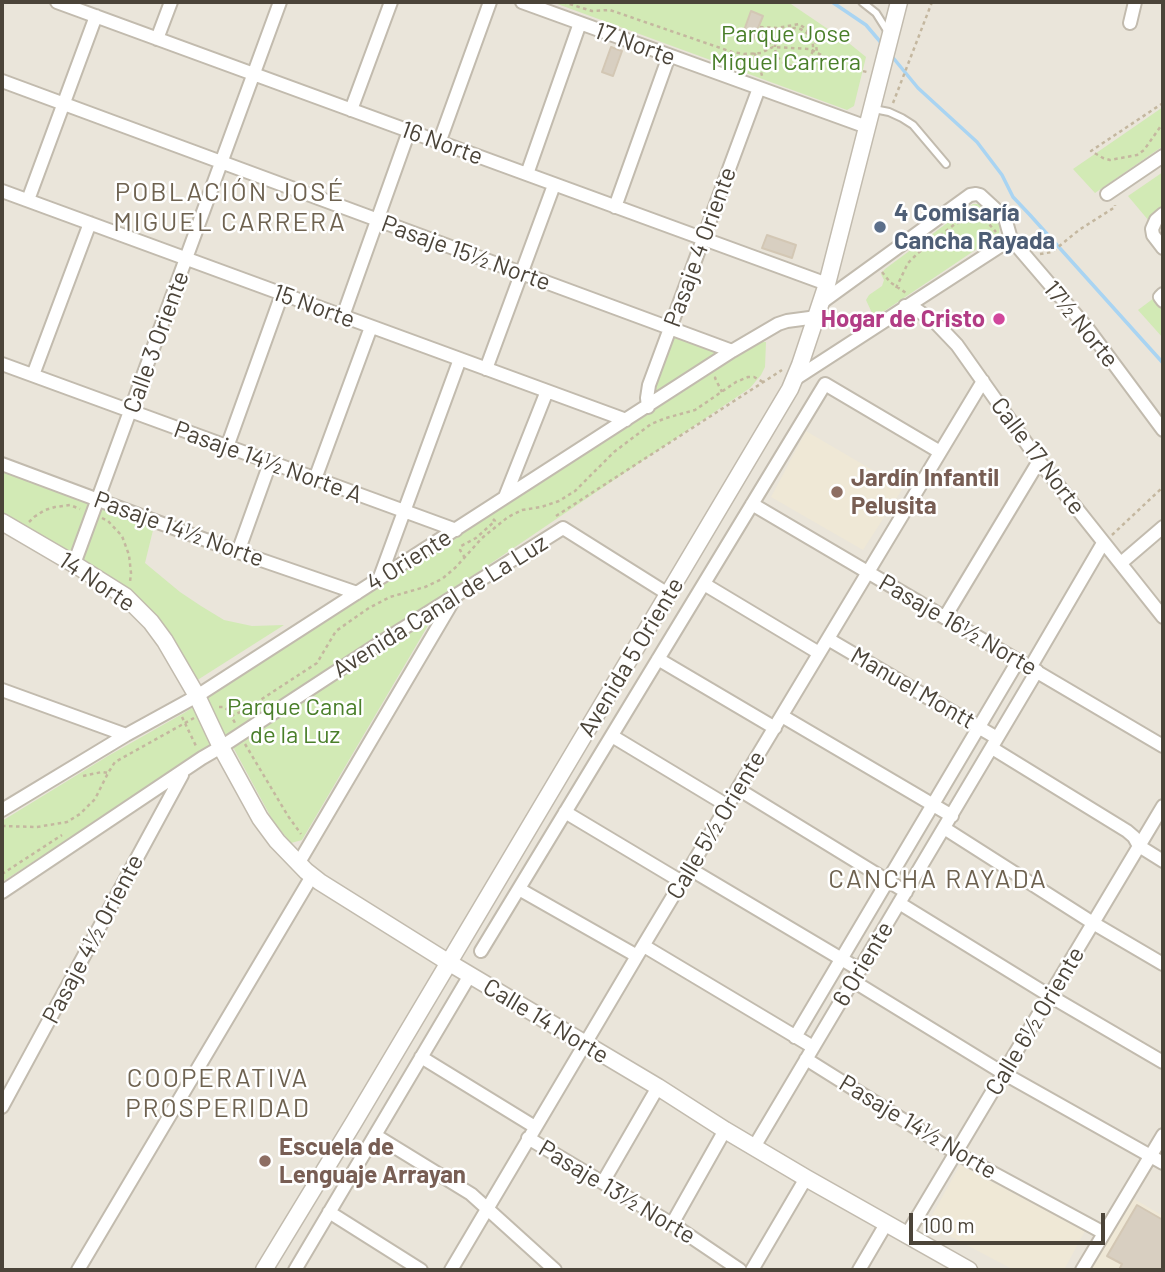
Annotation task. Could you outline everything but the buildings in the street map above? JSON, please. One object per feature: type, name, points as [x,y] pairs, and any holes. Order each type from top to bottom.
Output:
[{"type":"street","name":"16 Norte","points":[[57,2],[71,4],[253,75],[827,284]]},
{"type":"street","points":[[157,39],[171,2]]},
{"type":"street","name":"Calle 3 Oriente","points":[[75,564],[280,2]]},
{"type":"street","points":[[351,110],[391,2]]},
{"type":"street","points":[[439,142],[490,2]]},
{"type":"street","name":"17 Norte","points":[[522,2],[867,127]]},
{"type":"street","name":"Avenida 5 Oriente","points":[[264,1270],[784,399],[794,379],[827,284],[899,2]]},
{"type":"street","points":[[1130,23],[1135,2]]},
{"type":"street","points":[[28,201],[96,16]]},
{"type":"street","points":[[527,174],[580,23]]},
{"type":"street","points":[[615,207],[669,56]]},
{"type":"street","name":"Pasaje 15½ Norte","points":[[2,81],[732,351]]},
{"type":"street","name":"Pasaje 4 Oriente","points":[[648,407],[649,385],[759,88]]},
{"type":"street","points":[[343,316],[409,131]]},
{"type":"street","points":[[1107,194],[1163,156]]},
{"type":"street","points":[[486,369],[554,185]]},
{"type":"street","name":"15 Norte","points":[[2,191],[626,420]]},
{"type":"street","name":"17½ Norte","points":[[876,264],[971,195],[980,195],[1005,218],[1008,241],[1088,329],[1163,430]]},
{"type":"street","points":[[1163,214],[1153,224],[1152,229],[1153,235],[1163,248]]},
{"type":"street","points":[[33,375],[90,223]]},
{"type":"street","points":[[794,379],[1008,241]]},
{"type":"street","points":[[819,310],[876,264]]},
{"type":"street","points":[[227,447],[282,294]]},
{"type":"street","points":[[1163,294],[1160,297],[1163,301]]},
{"type":"street","name":"Calle 17 Norte","points":[[905,306],[925,315],[947,333],[1040,461],[1162,614]]},
{"type":"street","name":"4 Oriente","points":[[2,810],[126,735],[197,696],[732,351],[778,324],[819,310]]},
{"type":"street","points":[[316,479],[371,327]]},
{"type":"street","points":[[380,577],[460,359]]},
{"type":"street","name":"Pasaje 14½ Norte A","points":[[2,364],[456,530]]},
{"type":"street","name":"Calle 5½ Oriente","points":[[451,1270],[983,381]]},
{"type":"street","points":[[481,951],[825,384],[940,452]]},
{"type":"street","points":[[505,498],[547,391]]},
{"type":"street","points":[[945,617],[1040,461]]},
{"type":"street","points":[[238,552],[271,463]]},
{"type":"street","name":"Pasaje 14½ Norte","points":[[2,464],[356,593]]},
{"type":"street","name":"Pasaje 16½ Norte","points":[[752,504],[1163,746]]},
{"type":"street","name":"14 Norte","points":[[2,522],[125,596],[145,615],[165,641],[197,696]]},
{"type":"street","points":[[1121,563],[1163,527]]},
{"type":"street","name":"Avenida Canal de La Luz","points":[[2,892],[202,758],[563,528],[668,594]]},
{"type":"street","name":"6 Oriente","points":[[754,1147],[995,743],[1028,667],[1103,543]]},
{"type":"street","points":[[704,584],[819,653]]},
{"type":"street","points":[[298,864],[458,594]]},
{"type":"street","name":"Manuel Montt","points":[[828,639],[979,727],[995,743],[1127,831],[1139,846],[1163,861]]},
{"type":"street","points":[[658,659],[775,728]]},
{"type":"street","name":"6 Oriente","points":[[795,1037],[979,727],[1028,667]]},
{"type":"street","points":[[3,694],[126,735]]},
{"type":"street","name":"Calle 14 Norte","points":[[197,696],[260,818],[277,841],[312,876],[470,975],[906,1236],[951,1266],[969,1270]]},
{"type":"street","points":[[782,716],[952,816]]},
{"type":"street","points":[[611,736],[728,806]]},
{"type":"street","name":"Pasaje 4½ Oriente","points":[[2,1107],[184,771]]},
{"type":"street","points":[[738,789],[887,881],[903,898],[1050,996],[1163,1062]]},
{"type":"street","name":"Calle 6½ Oriente","points":[[906,1236],[1163,806]]},
{"type":"street","points":[[565,812],[682,882]]},
{"type":"street","points":[[944,828],[1163,964]]},
{"type":"street","points":[[690,869],[841,959],[856,975],[1003,1073],[1163,1163]]},
{"type":"street","points":[[78,1270],[312,876]]},
{"type":"street","name":"Pasaje 14½ Norte","points":[[519,889],[640,951],[795,1037],[810,1053],[956,1153],[1104,1233]]},
{"type":"street","points":[[295,1270],[470,975]]},
{"type":"street","name":"Pasaje 13½ Norte","points":[[421,1057],[603,1182],[740,1270]]},
{"type":"street","points":[[603,1182],[658,1087]]},
{"type":"street","points":[[672,1224],[725,1130]]},
{"type":"street","points":[[375,1135],[471,1194],[554,1270]]},
{"type":"street","points":[[1083,1270],[1163,1135]]},
{"type":"street","points":[[752,1270],[806,1178]]},
{"type":"street","points":[[329,1212],[421,1270]]},
{"type":"street","points":[[859,1270],[886,1224]]},
{"type":"lane","points":[[862,2],[876,13],[890,36]]},
{"type":"lane","points":[[872,108],[890,112],[913,125],[946,164]]},
{"type":"path","points":[[563,2],[592,11],[610,10],[732,52],[761,53],[774,47],[813,50],[844,67],[880,76]]},
{"type":"path","points":[[897,92],[932,2]]},
{"type":"path","points":[[760,27],[777,28],[799,24],[815,38],[817,52]]},
{"type":"path","points":[[758,32],[774,47],[781,61],[792,66],[804,63],[813,50],[808,34],[797,28],[785,30],[780,34],[774,47]]},
{"type":"path","points":[[754,53],[761,72],[759,88]]},
{"type":"path","points":[[1163,103],[1091,150],[1110,160],[1137,155],[1144,150],[1163,122]]},
{"type":"path","points":[[1052,252],[1115,206],[1107,194]]},
{"type":"path","points":[[896,288],[908,263],[955,224],[982,219],[1008,241]]},
{"type":"path","points":[[876,264],[896,288],[918,298]]},
{"type":"path","points":[[231,716],[245,710],[317,663],[336,631],[369,608],[390,597],[418,590],[442,579],[482,538],[508,517],[522,510],[559,501],[575,491],[614,452],[651,424],[695,410],[748,377],[763,382]]},
{"type":"path","points":[[1103,543],[1163,487]]},
{"type":"path","points":[[23,534],[34,517],[55,506],[69,505],[108,521],[122,537],[129,555],[131,573],[129,590],[125,596]]},
{"type":"path","points":[[465,558],[460,550],[461,546],[476,538],[495,521],[493,519],[474,527],[470,521]]},
{"type":"path","points":[[177,707],[202,758]]},
{"type":"path","points":[[2,826],[37,827],[67,822],[95,799],[115,762],[205,712],[225,707],[249,753],[309,845]]},
{"type":"shaded area","points":[[2,2],[1163,2],[1163,1270],[2,1270]]},
{"type":"shaded area","name":"Jardín Infantil Pelusita","points":[[806,431],[903,488],[863,550],[771,497]]},
{"type":"shaded area","points":[[960,1165],[1085,1231],[1064,1270],[1014,1270],[927,1224]]},
{"type":"shaded area","points":[[1131,1197],[1163,1216],[1163,1270],[1087,1270]]},
{"type":"green space","name":"Parque Jose Miguel Carrera","points":[[552,2],[788,2],[866,57],[854,106],[847,110]]},
{"type":"green space","points":[[1163,107],[1163,146],[1095,193],[1073,169]]},
{"type":"green space","points":[[1163,172],[1163,209],[1149,221],[1128,196]]},
{"type":"green space","points":[[973,204],[980,204],[1000,225],[999,234],[880,314],[872,313],[866,300],[882,286],[884,280],[881,274],[885,269]]},
{"type":"green space","points":[[1154,298],[1163,309],[1163,338],[1138,310]]},
{"type":"green space","points":[[676,335],[721,353],[657,394],[652,392],[672,336]]},
{"type":"green space","name":"Parque Canal de la Luz","points":[[760,342],[766,342],[765,367],[750,388],[447,593],[302,840],[291,843],[273,821],[227,736],[2,882],[2,821],[184,713]]},
{"type":"green space","points":[[2,467],[155,522],[145,563],[180,592],[224,620],[252,626],[284,625],[188,686],[139,603],[2,519]]},
{"type":"waterway","points":[[832,2],[866,25],[883,45]]},
{"type":"waterway","points":[[890,54],[918,88],[977,142],[1002,175],[1013,197],[1163,363]]},
{"type":"place","name":"4 Comisaría Cancha Rayada","points":[[880,227]]},
{"type":"place","name":"Hogar de Cristo","points":[[999,319]]},
{"type":"place","name":"Jardín Infantil Pelusita","points":[[837,492]]},
{"type":"place","name":"Escuela de Lenguaje Arrayan","points":[[265,1161]]},
{"type":"district","name":"POBLACIÓN JOSÉ MIGUEL CARRERA","points":[[230,207]]},
{"type":"district","name":"CANCHA RAYADA","points":[[938,879]]},
{"type":"district","name":"COOPERATIVA PROSPERIDAD","points":[[218,1093]]}]
